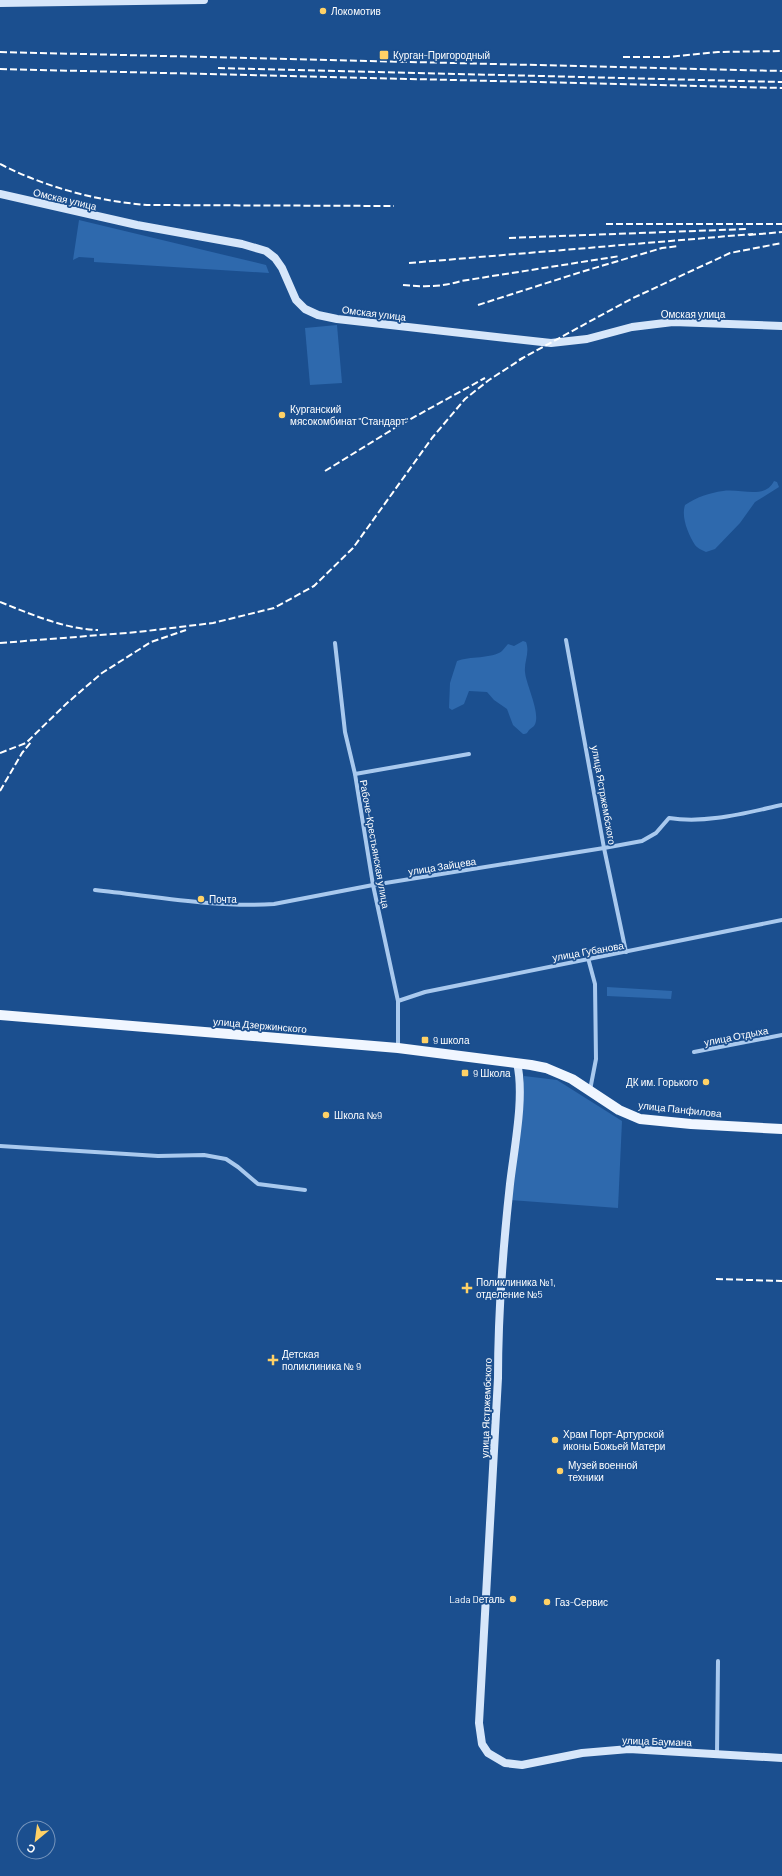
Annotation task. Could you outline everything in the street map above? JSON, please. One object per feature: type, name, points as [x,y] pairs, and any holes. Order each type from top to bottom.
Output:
[{"type":"main road","points":[[0,3],[204,0]]},
{"type":"main road","name":"Омская улица","points":[[0,194],[137,225],[242,244],[266,251],[275,258],[282,268],[296,300],[305,309],[318,315],[337,319],[551,343],[587,338],[632,327],[673,322],[782,326]]},
{"type":"main road","name":"улица Дзержинского","points":[[0,1015],[398,1048],[517,1063]]},
{"type":"main road","name":"улица Панфилова","points":[[517,1063],[546,1068],[560,1073],[619,1110],[640,1119],[691,1124],[782,1129]]},
{"type":"main road","name":"улица Ястржембского","points":[[488,1753],[482,1744],[479,1723],[498,1378],[498,1333],[508,1201],[520,1091],[517,1063]]},
{"type":"main road","name":"улица Баумана","points":[[488,1753],[505,1763],[522,1765],[582,1753],[629,1749],[782,1758]]},
{"type":"street","name":"улица Ястржембского","points":[[566,640],[604,848],[626,952]]},
{"type":"street","name":"Рабоче-Крестьянская улица","points":[[334,642],[345,732],[355,774],[373,885],[398,1001],[398,1048]]},
{"type":"street","points":[[355,774],[469,754]]},
{"type":"street","name":"улица Зайцева","points":[[95,890],[214,903],[258,905],[274,904],[373,885],[604,848],[650,838],[669,818],[686,821],[704,820],[782,805]]},
{"type":"street","name":"улица Губанова","points":[[398,1001],[425,992],[782,920]]},
{"type":"street","points":[[588,958],[595,984],[596,1059],[590,1091]]},
{"type":"street","name":"улица Отдыха","points":[[694,1052],[782,1035]]},
{"type":"street","points":[[0,1146],[158,1156],[204,1155],[226,1159],[258,1184],[305,1190]]},
{"type":"street","points":[[717,1754],[718,1661]]},
{"type":"shaded area","points":[[79,220],[266,265],[269,273],[94,262],[94,258],[79,257],[73,260]]},
{"type":"shaded area","points":[[337,325],[342,383],[310,385],[305,328]]},
{"type":"shaded area","points":[[774,481],[777,482],[779,487],[755,502],[740,523],[715,549],[706,552],[696,546],[686,525],[684,515],[685,505],[708,494],[718,492],[730,490],[758,492],[770,487]]},
{"type":"shaded area","points":[[523,641],[526,642],[527,646],[525,664],[526,678],[536,715],[534,726],[527,733],[523,734],[513,725],[507,709],[494,700],[487,692],[469,691],[464,704],[452,710],[449,708],[450,683],[457,661],[498,654],[508,644],[514,646]]},
{"type":"shaded area","points":[[607,987],[672,991],[671,999],[607,996]]},
{"type":"shaded area","points":[[524,1076],[557,1080],[622,1121],[618,1208],[510,1200]]},
{"type":"railway","points":[[623,57],[668,57],[718,52],[782,51]]},
{"type":"railway","points":[[0,52],[782,71]]},
{"type":"railway","points":[[218,68],[782,82]]},
{"type":"railway","points":[[0,69],[782,88]]},
{"type":"railway","points":[[0,164],[35,180],[72,192],[128,203],[147,205],[394,206]]},
{"type":"railway","points":[[606,224],[782,224]]},
{"type":"railway","points":[[509,238],[747,229]]},
{"type":"railway","points":[[749,235],[782,232]]},
{"type":"railway","points":[[409,263],[753,234]]},
{"type":"railway","points":[[519,360],[631,299],[730,253],[782,243]]},
{"type":"railway","points":[[478,305],[662,248],[679,246]]},
{"type":"railway","points":[[403,285],[440,285],[620,256]]},
{"type":"railway","points":[[0,643],[138,632],[213,623],[274,608],[314,586],[353,548],[432,438],[465,399],[489,380],[523,358]]},
{"type":"railway","points":[[325,471],[398,426],[485,378]]},
{"type":"railway","points":[[0,602],[60,624],[98,630]]},
{"type":"railway","points":[[0,753],[26,743],[66,704],[102,673],[151,642],[186,630]]},
{"type":"railway","points":[[0,791],[22,753],[31,742]]},
{"type":"railway","points":[[716,1279],[782,1281]]},
{"type":"place","name":"Локомотив","points":[[323,11]]},
{"type":"place","name":"Курган-Пригородный","points":[[384,55]]},
{"type":"place","name":"Курганский мясокомбинат \"Стандарт\"","points":[[282,415]]},
{"type":"place","name":"Почта","points":[[201,899]]},
{"type":"place","name":"9 школа","points":[[425,1040]]},
{"type":"place","name":"9 Школа","points":[[465,1073]]},
{"type":"place","name":"ДК им. Горького","points":[[706,1082]]},
{"type":"place","name":"Школа №9","points":[[326,1115]]},
{"type":"place","name":"Поликлиника №1, отделение №5","points":[[467,1288]]},
{"type":"place","name":"Детская поликлиника № 9","points":[[273,1360]]},
{"type":"place","name":"Храм Порт-Артурской иконы Божьей Матери","points":[[555,1440]]},
{"type":"place","name":"Музей военной техники","points":[[560,1471]]},
{"type":"place","name":"Lada Dеталь","points":[[513,1599]]},
{"type":"place","name":"Газ-Сервис","points":[[547,1602]]}]
